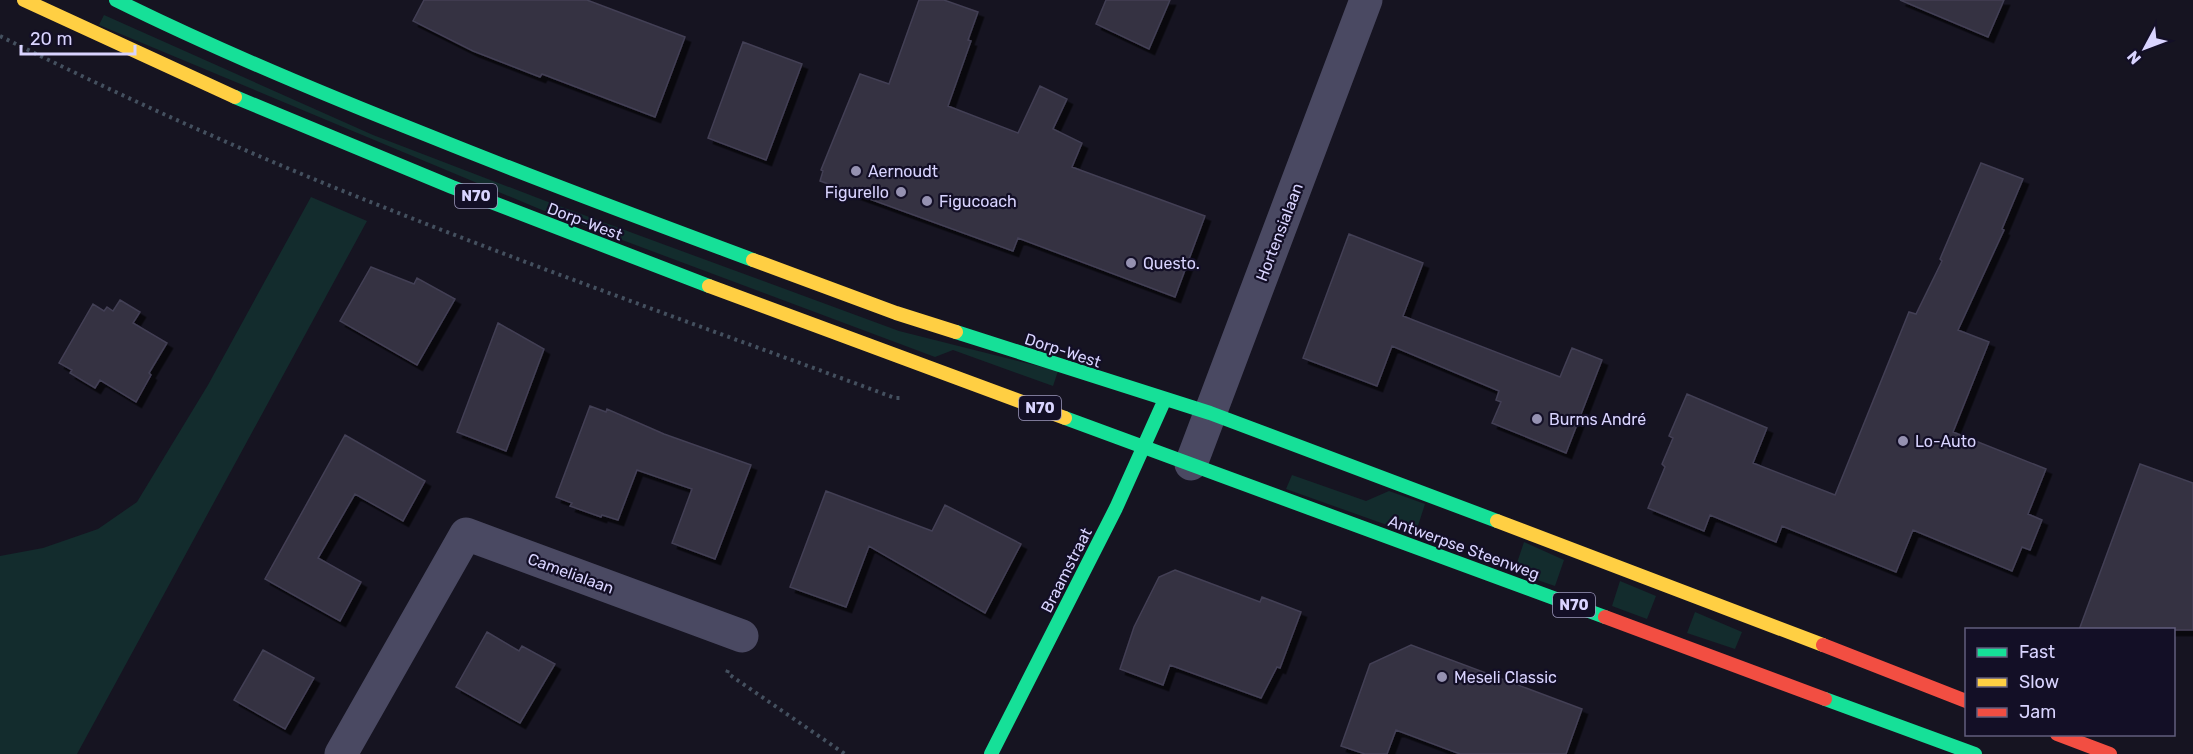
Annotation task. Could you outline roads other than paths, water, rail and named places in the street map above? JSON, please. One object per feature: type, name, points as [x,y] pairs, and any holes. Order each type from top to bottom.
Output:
[{"type":"main road","name":"Dorp-West","points":[[24,0],[80,28],[274,115],[572,234],[1145,447]]},
{"type":"main road","name":"Dorp-West","points":[[116,0],[172,28],[297,84],[585,198],[896,313],[1165,399]]},
{"type":"main road","name":"Braamstraat","points":[[992,754],[1145,447],[1165,399]]},
{"type":"main road","name":"N70","points":[[1165,399],[1210,413],[1689,593],[1965,701]]},
{"type":"main road","name":"Antwerpse Steenweg","points":[[1145,447],[1974,754]]},
{"type":"main road","points":[[2059,736],[2110,754]]},
{"type":"street","name":"Hortensialaan","points":[[1191,464],[1366,0]]},
{"type":"street","name":"Camelialaan","points":[[341,754],[466,534],[742,636]]},
{"type":"place","name":"Aernoudt","points":[[856,171]]},
{"type":"place","name":"Figurello","points":[[901,192]]},
{"type":"place","name":"Figucoach","points":[[927,201]]},
{"type":"place","name":"Questo.","points":[[1131,263]]},
{"type":"place","name":"Burms André","points":[[1537,419]]},
{"type":"place","name":"Lo-Auto","points":[[1903,441]]},
{"type":"place","name":"Meseli Classic","points":[[1442,677]]}]
